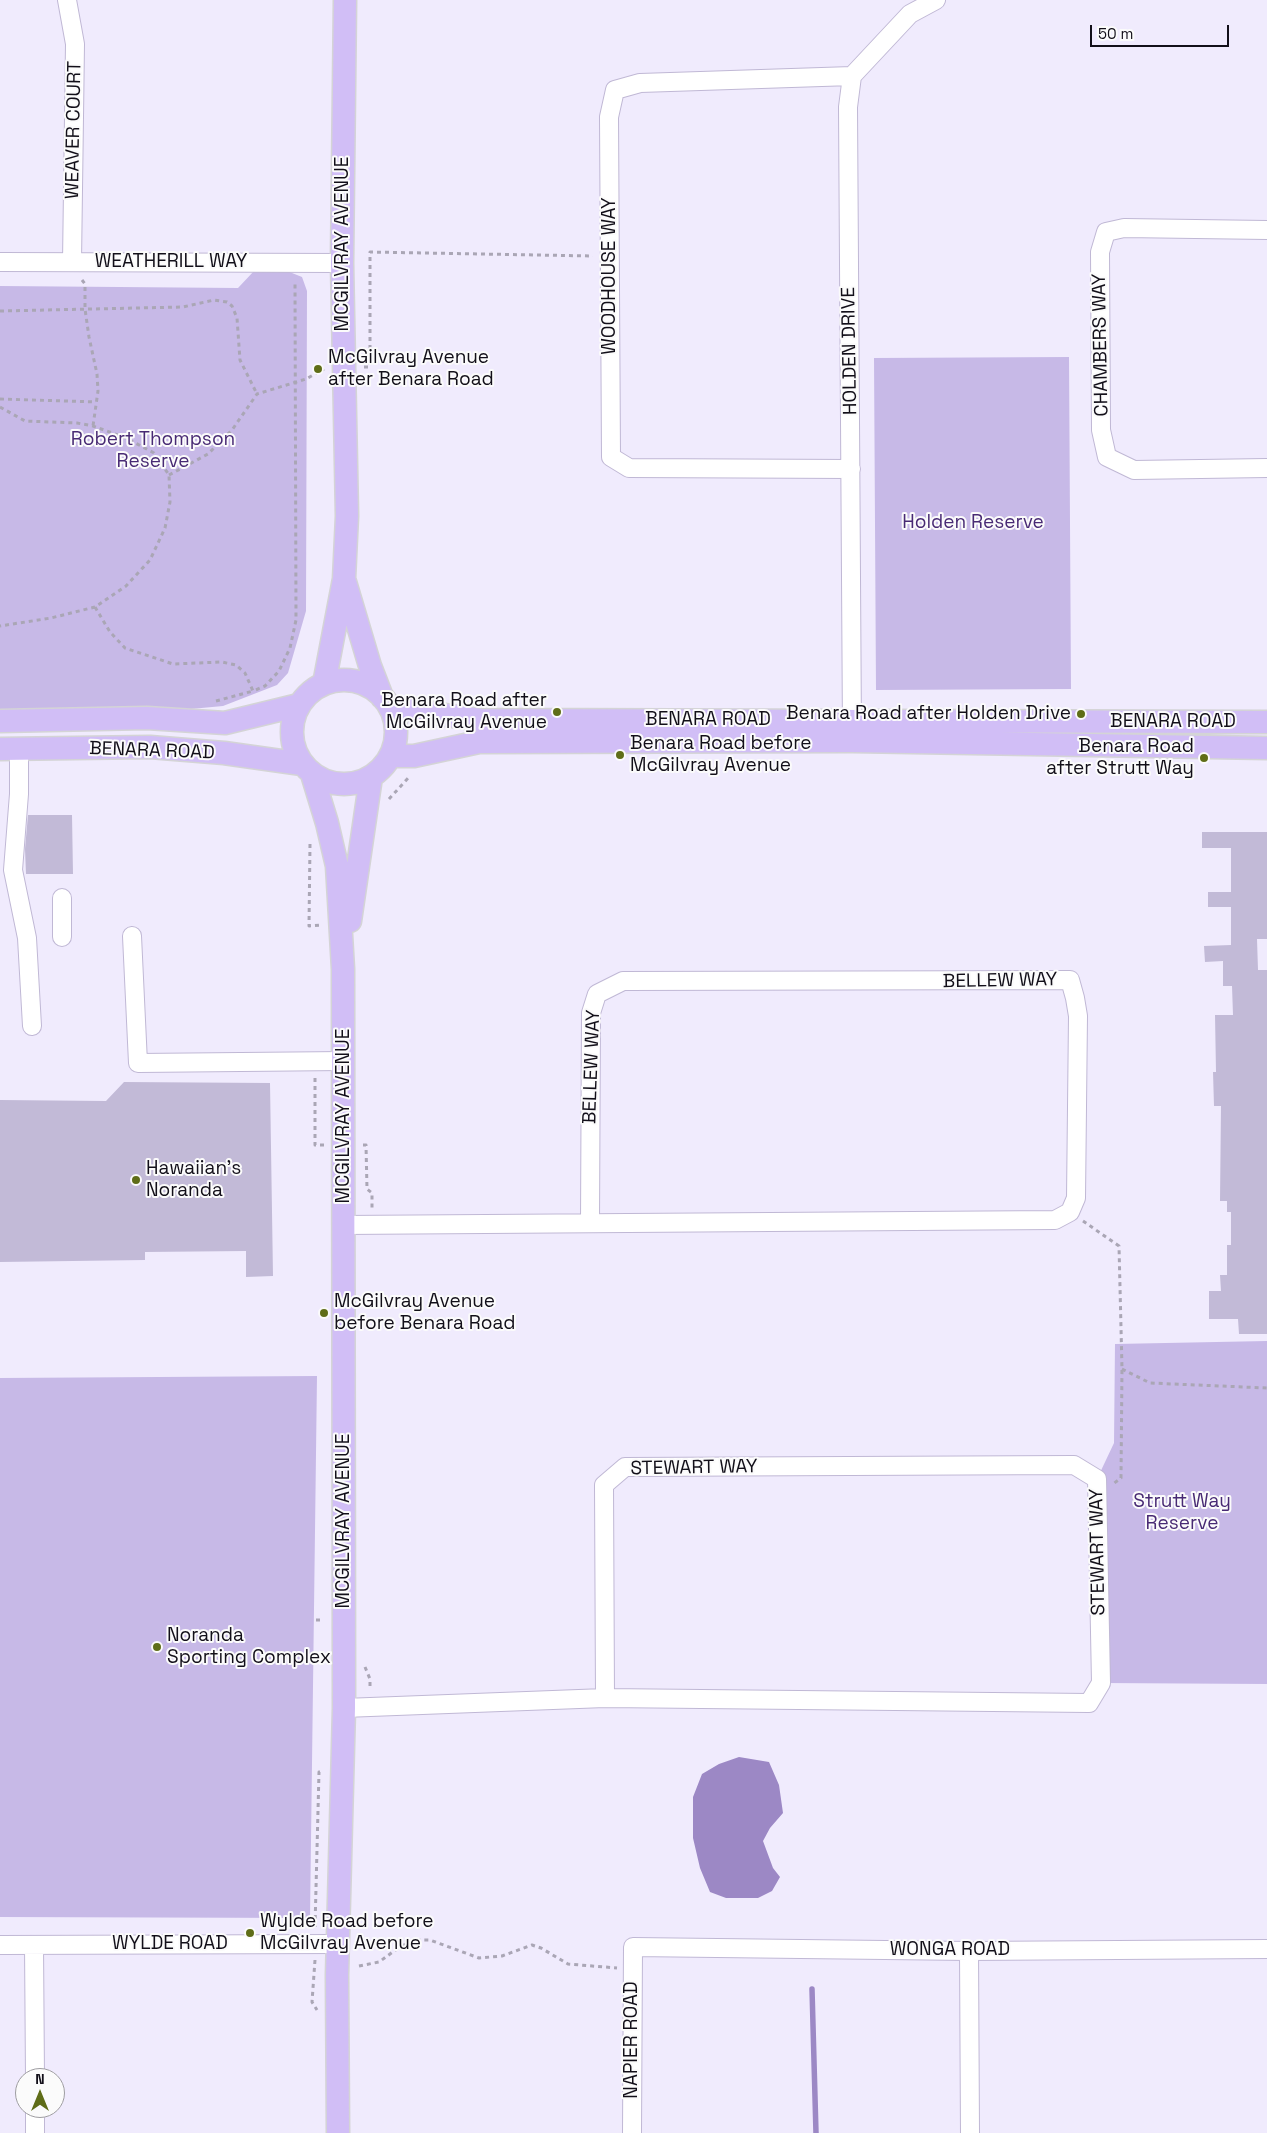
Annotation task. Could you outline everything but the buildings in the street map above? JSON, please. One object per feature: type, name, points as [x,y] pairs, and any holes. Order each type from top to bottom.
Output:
[{"type":"main road","name":"MCGILVRAY AVENUE","points":[[324,684],[344,579],[347,516],[342,263],[346,0]]},
{"type":"main road","name":"MCGILVRAY AVENUE","points":[[344,579],[370,666],[386,702]]},
{"type":"main road","points":[[340,680],[355,681],[370,687],[386,702],[396,723],[396,739],[391,756],[383,768],[371,777],[356,783],[341,784],[326,781],[307,769],[295,750],[292,735],[293,719],[299,705],[310,693],[324,684],[340,680]]},
{"type":"main road","name":"BENARA ROAD","points":[[386,702],[480,720],[852,731],[1267,748]]},
{"type":"main road","name":"BENARA ROAD","points":[[0,721],[147,718],[225,723],[299,705]]},
{"type":"main road","name":"BENARA ROAD","points":[[391,756],[414,756],[478,742],[852,731],[1267,722]]},
{"type":"main road","name":"BENARA ROAD","points":[[10,749],[150,747],[224,754],[307,769]]},
{"type":"main road","name":"MCGILVRAY AVENUE","points":[[307,769],[327,822],[337,866],[343,969],[344,1708],[337,1975],[338,2133]]},
{"type":"main road","name":"MCGILVRAY AVENUE","points":[[343,969],[371,777]]},
{"type":"street","name":"WEAVER COURT","points":[[67,0],[74,44],[72,262]]},
{"type":"street","points":[[852,76],[910,14],[936,0]]},
{"type":"street","name":"WOODHOUSE WAY","points":[[851,468],[630,468],[611,456],[609,117],[615,90],[640,84],[852,76]]},
{"type":"street","name":"HOLDEN DRIVE","points":[[852,76],[848,107],[852,731]]},
{"type":"street","name":"CHAMBERS WAY","points":[[1267,230],[1124,228],[1106,232],[1100,252],[1101,430],[1107,457],[1134,470],[1267,468]]},
{"type":"street","name":"WEATHERILL WAY","points":[[0,262],[342,263]]},
{"type":"street","points":[[10,749],[19,794],[13,870],[26,938],[32,1026]]},
{"type":"street","points":[[62,898],[62,937]]},
{"type":"street","points":[[132,936],[138,1063],[344,1061]]},
{"type":"street","name":"BELLEW WAY","points":[[590,1223],[591,1013],[597,994],[623,981],[1070,980],[1076,998],[1078,1025],[1076,1198],[1070,1212]]},
{"type":"street","points":[[343,1225],[1055,1220],[1070,1212]]},
{"type":"street","name":"STEWART WAY","points":[[344,1708],[605,1698],[1089,1703],[1101,1683],[1098,1479],[1074,1465],[625,1467],[604,1485],[605,1698]]},
{"type":"street","name":"WYLDE ROAD","points":[[0,1945],[339,1944]]},
{"type":"street","points":[[34,1945],[35,2068]]},
{"type":"street","name":"WONGA ROAD","points":[[633,1947],[969,1951],[1267,1949]]},
{"type":"street","name":"NAPIER ROAD","points":[[632,2133],[633,1947]]},
{"type":"street","points":[[969,1951],[970,2133]]},
{"type":"street","points":[[35,2118],[35,2133]]},
{"type":"path","points":[[370,367],[370,252],[610,257]]},
{"type":"path","points":[[72,262],[85,284],[85,309],[97,374],[93,426]]},
{"type":"path","points":[[96,607],[110,632],[125,648],[173,664],[222,662],[236,665],[245,673],[253,691],[265,686],[279,670],[290,648],[296,620],[295,262]]},
{"type":"path","points":[[0,311],[183,307],[214,300],[227,302],[232,306],[237,318],[240,360],[257,394]]},
{"type":"path","points":[[169,475],[208,454],[232,430],[257,394],[306,380]]},
{"type":"path","points":[[0,398],[96,402]]},
{"type":"path","points":[[0,406],[25,421],[77,423],[93,426],[126,438],[154,454],[169,475],[170,502],[165,528],[150,560],[126,586],[96,607],[52,618],[0,626]]},
{"type":"path","points":[[309,926],[310,836]]},
{"type":"path","points":[[314,1061],[315,1145]]},
{"type":"path","points":[[366,1145],[367,1189],[372,1194],[372,1225]]},
{"type":"path","points":[[1070,1212],[1119,1246],[1122,1370],[1121,1478],[1098,1496]]},
{"type":"path","points":[[1122,1370],[1150,1383],[1267,1388]]},
{"type":"path","points":[[312,2002],[319,1772]]},
{"type":"path","points":[[358,1956],[358,1966],[379,1962],[401,1946],[417,1940],[430,1940],[479,1958],[502,1956],[532,1945],[541,1948],[568,1964],[584,1967],[633,1968]]},
{"type":"green space","name":"Robert Thompson Reserve","points":[[254,271],[287,271],[302,277],[307,291],[306,611],[288,673],[277,685],[223,706],[180,710],[0,713],[0,286],[238,288]]},
{"type":"green space","name":"Holden Reserve","points":[[1069,357],[1071,689],[876,690],[874,358]]},
{"type":"green space","name":"Strutt Way Reserve","points":[[1267,1341],[1267,1684],[1101,1683],[1097,1479],[1114,1443],[1115,1344]]},
{"type":"green space","name":"Noranda Sporting Complex","points":[[317,1376],[310,1918],[0,1917],[0,1378]]},
{"type":"shaded area","points":[[739,1757],[769,1762],[779,1785],[783,1813],[770,1828],[763,1841],[773,1868],[780,1877],[772,1891],[758,1898],[726,1898],[710,1892],[700,1868],[693,1838],[693,1797],[702,1774],[719,1764]]},
{"type":"waterway","points":[[812,1989],[816,2133]]},
{"type":"place","name":"McGilvray Avenue after Benara Road","points":[[318,369]]},
{"type":"place","name":"Benara Road after McGilvray Avenue","points":[[557,712]]},
{"type":"place","name":"Benara Road after Holden Drive","points":[[1081,714]]},
{"type":"place","name":"Benara Road before McGilvray Avenue","points":[[620,755]]},
{"type":"place","name":"Benara Road after Strutt Way","points":[[1204,758]]},
{"type":"place","name":"Hawaiian's Noranda","points":[[136,1180]]},
{"type":"place","name":"McGilvray Avenue before Benara Road","points":[[324,1313]]},
{"type":"place","name":"Noranda Sporting Complex","points":[[157,1647]]},
{"type":"place","name":"Wylde Road before McGilvray Avenue","points":[[250,1933]]}]
